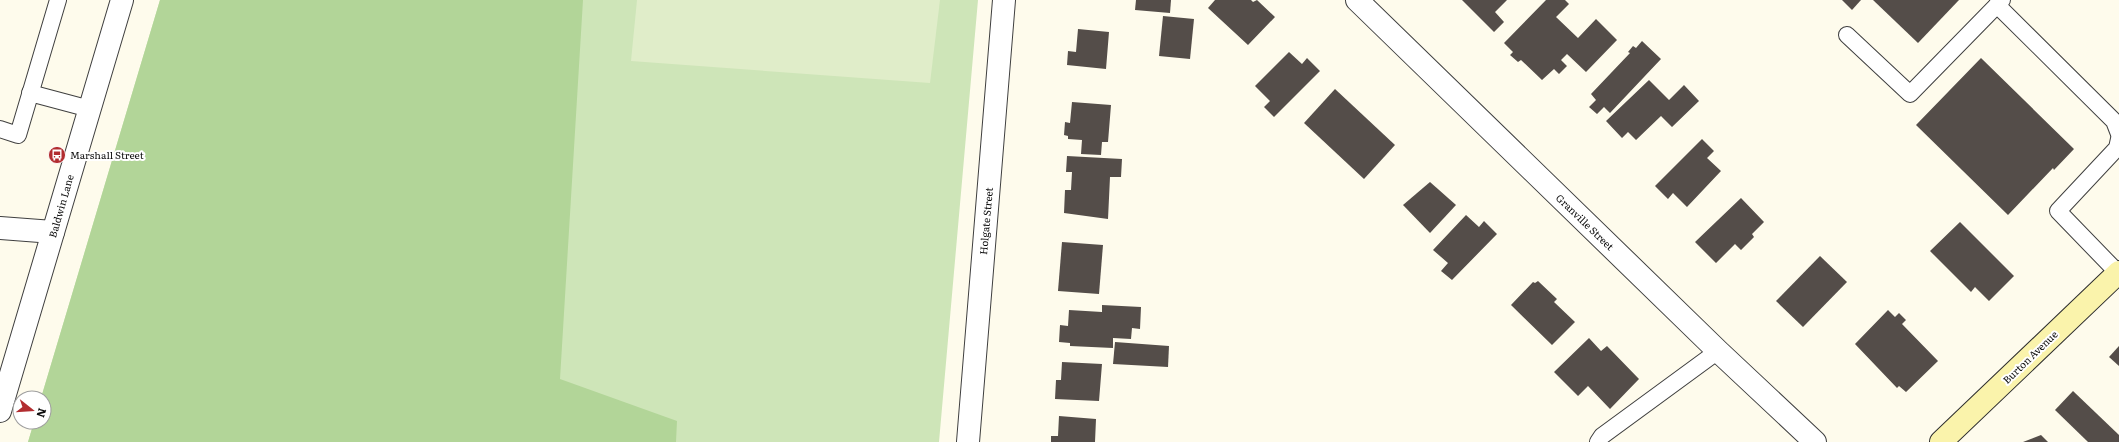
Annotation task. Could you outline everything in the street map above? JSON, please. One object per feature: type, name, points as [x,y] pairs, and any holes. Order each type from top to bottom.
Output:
[{"type":"main road","name":"Burton Avenue","points":[[1941,442],[2118,272]]},
{"type":"street","name":"Baldwin Lane","points":[[0,411],[122,0]]},
{"type":"street","name":"Holgate Street","points":[[968,442],[1004,0]]},
{"type":"street","name":"Granville Street","points":[[1357,0],[1718,351],[1815,442]]},
{"type":"street","points":[[0,228],[53,232]]},
{"type":"lane","points":[[0,129],[18,135],[58,0]]},
{"type":"lane","points":[[1847,35],[1910,94],[2000,2],[2114,121],[2119,134]]},
{"type":"lane","points":[[30,93],[90,109]]},
{"type":"lane","points":[[2118,272],[2058,211],[2117,148],[2119,139]]},
{"type":"lane","points":[[1598,442],[1602,436],[1718,351]]},
{"type":"green space","points":[[160,0],[978,0],[939,442],[28,442],[32,430],[52,430],[52,390],[43,390]]},
{"type":"green space","points":[[160,0],[583,0],[560,379],[677,421],[676,442],[28,442],[32,430],[52,430],[52,390],[43,390]]},
{"type":"green space","points":[[637,0],[940,0],[930,83],[631,61]]},
{"type":"building","points":[[1136,0],[1171,0],[1170,13],[1135,10]]},
{"type":"building","points":[[1215,0],[1251,0],[1253,2],[1257,0],[1275,17],[1248,45],[1208,8]]},
{"type":"building","points":[[1462,0],[1507,0],[1495,12],[1504,22],[1494,32]]},
{"type":"building","points":[[1546,0],[1565,0],[1569,4],[1556,17],[1578,38],[1596,19],[1617,40],[1586,72],[1567,54],[1561,60],[1567,66],[1559,74],[1554,69],[1542,80],[1521,60],[1518,62],[1510,55],[1513,52],[1504,43]]},
{"type":"building","points":[[1842,0],[1861,0],[1852,10]]},
{"type":"building","points":[[1873,0],[1959,0],[1918,43]]},
{"type":"building","points":[[1163,16],[1194,19],[1190,59],[1159,56]]},
{"type":"building","points":[[1078,29],[1109,32],[1106,69],[1067,65],[1068,51],[1076,52]]},
{"type":"building","points":[[1642,41],[1661,59],[1610,113],[1604,107],[1597,114],[1589,107],[1596,100],[1591,94],[1630,53],[1628,52],[1633,46],[1636,48]]},
{"type":"building","points":[[1289,52],[1302,64],[1307,58],[1320,71],[1274,117],[1264,107],[1270,101],[1255,86]]},
{"type":"building","points":[[1981,58],[2074,149],[2054,170],[2053,168],[2008,215],[1916,125]]},
{"type":"building","points":[[1649,80],[1669,100],[1684,85],[1699,101],[1672,127],[1661,116],[1636,140],[1628,132],[1622,138],[1606,121]]},
{"type":"building","points":[[1335,89],[1395,145],[1364,179],[1304,123]]},
{"type":"building","points":[[1072,102],[1111,105],[1108,142],[1102,142],[1101,155],[1081,154],[1082,140],[1068,139],[1068,136],[1064,135],[1065,122],[1070,123]]},
{"type":"building","points":[[1702,139],[1714,151],[1707,158],[1721,171],[1687,207],[1673,193],[1668,199],[1655,186]]},
{"type":"building","points":[[1067,156],[1122,159],[1121,177],[1110,177],[1108,219],[1064,213],[1065,190],[1071,190],[1072,172],[1066,172]]},
{"type":"building","points":[[1430,182],[1456,205],[1430,233],[1403,205]]},
{"type":"building","points":[[1741,198],[1764,222],[1752,234],[1754,237],[1741,250],[1735,244],[1716,263],[1695,242]]},
{"type":"building","points":[[1466,215],[1479,227],[1484,221],[1497,234],[1452,280],[1441,271],[1448,263],[1433,250]]},
{"type":"building","points":[[1960,222],[2014,276],[1989,301],[1975,287],[1971,292],[1930,251]]},
{"type":"building","points":[[1062,242],[1103,245],[1099,294],[1058,291]]},
{"type":"building","points":[[1820,256],[1847,282],[1803,327],[1776,301]]},
{"type":"building","points":[[1538,281],[1557,299],[1554,302],[1575,322],[1552,345],[1511,305],[1533,282],[1535,283]]},
{"type":"building","points":[[1102,305],[1141,307],[1140,329],[1132,328],[1131,339],[1113,338],[1113,348],[1070,346],[1070,343],[1059,342],[1060,325],[1068,326],[1069,310],[1102,312]]},
{"type":"building","points":[[1888,310],[1895,317],[1899,313],[1906,320],[1902,324],[1938,361],[1906,392],[1899,386],[1897,388],[1855,344]]},
{"type":"building","points":[[1589,338],[1601,351],[1607,346],[1639,379],[1610,409],[1588,386],[1578,396],[1554,372]]},
{"type":"building","points":[[1115,342],[1169,346],[1168,367],[1113,364]]},
{"type":"building","points":[[2119,346],[2119,366],[2109,357]]},
{"type":"building","points":[[1062,362],[1102,364],[1099,401],[1055,399],[1056,380],[1061,380]]},
{"type":"building","points":[[2073,391],[2119,435],[2119,442],[2088,442],[2055,410]]},
{"type":"building","points":[[1059,416],[1096,419],[1095,442],[1051,442],[1051,436],[1058,436]]},
{"type":"building","points":[[2041,435],[2048,442],[2023,442]]},
{"type":"place","name":"Marshall Street","points":[[57,155]]}]
